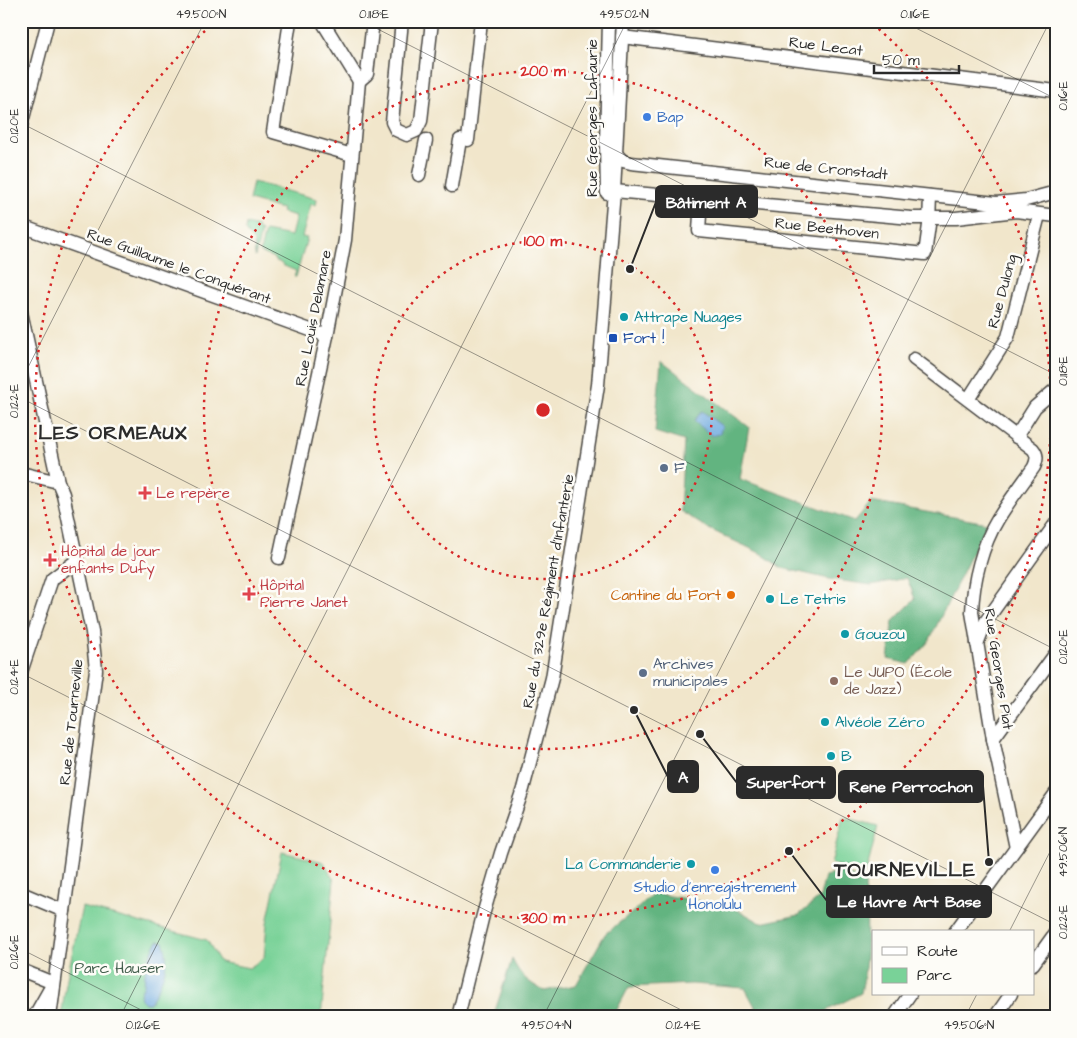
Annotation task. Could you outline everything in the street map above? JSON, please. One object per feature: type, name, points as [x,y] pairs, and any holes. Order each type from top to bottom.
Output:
[{"type":"street","points":[[21,126],[48,21]]},
{"type":"street","points":[[290,21],[273,132],[352,155]]},
{"type":"street","points":[[322,21],[359,81]]},
{"type":"street","name":"Rue Louis Delamare","points":[[279,558],[327,336],[345,240],[359,81],[367,74],[373,21]]},
{"type":"street","points":[[402,21],[392,122],[396,130],[407,135],[416,131],[421,121],[432,21]]},
{"type":"street","points":[[452,186],[464,140],[481,21]]},
{"type":"street","name":"Rue Georges Lafaurie","points":[[610,21],[606,193],[612,214]]},
{"type":"street","name":"Rue Georges Lafaurie","points":[[614,191],[623,21]]},
{"type":"street","name":"Rue Lecat","points":[[622,37],[1056,91]]},
{"type":"street","points":[[419,175],[426,140]]},
{"type":"street","name":"Rue de Cronstadt","points":[[616,154],[624,161],[631,163],[996,203],[1035,198],[1056,192]]},
{"type":"street","points":[[606,168],[614,191],[871,216],[929,219],[956,218],[1009,211],[1056,216]]},
{"type":"street","name":"Rue du 329e Régiment d'Infanterie","points":[[458,1017],[483,915],[501,853],[523,790],[551,684],[598,385],[614,191]]},
{"type":"street","points":[[929,219],[930,196]]},
{"type":"street","name":"Rue Beethoven","points":[[701,198],[699,231],[925,254],[929,219]]},
{"type":"street","points":[[1035,198],[1030,205],[1036,214]]},
{"type":"street","name":"Rue Dulong","points":[[971,395],[1008,336],[1036,214]]},
{"type":"street","name":"Rue Guillaume le Conquérant","points":[[21,226],[327,336]]},
{"type":"street","name":"Rue de Tourneville","points":[[21,312],[58,482],[63,494],[92,632],[96,670],[54,983],[34,1017]]},
{"type":"street","name":"Rue Georges Piat","points":[[914,359],[1033,448],[1036,453],[1037,460],[1034,467],[998,520],[979,563],[974,582],[972,612],[993,740],[1016,848]]},
{"type":"street","points":[[1016,437],[1035,407],[1056,389]]},
{"type":"street","points":[[21,473],[58,482]]},
{"type":"street","points":[[977,645],[986,620],[1056,523]]},
{"type":"street","points":[[21,672],[52,579],[76,561]]},
{"type":"street","points":[[993,740],[1056,653]]},
{"type":"street","points":[[956,930],[1056,793]]},
{"type":"street","points":[[21,893],[64,911]]},
{"type":"street","points":[[1034,963],[1056,932]]},
{"type":"street","points":[[21,970],[54,983],[50,1017]]},
{"type":"street","points":[[894,1017],[909,996]]},
{"type":"street","points":[[995,1017],[1010,996]]},
{"type":"green space","points":[[253,182],[317,199],[316,205],[311,204],[302,237],[307,238],[296,277],[294,277],[296,271],[260,252],[265,231],[291,236],[296,216],[281,212],[282,209],[249,200]]},
{"type":"green space","points":[[246,224],[258,227],[257,229],[261,231],[255,257],[254,242],[245,231]]},
{"type":"green space","points":[[661,361],[749,427],[740,479],[855,521],[871,502],[987,523],[929,641],[909,664],[888,659],[893,621],[915,599],[907,578],[871,585],[829,579],[782,568],[760,553],[707,528],[680,511],[684,441],[655,432]]},
{"type":"green space","points":[[843,817],[878,826],[866,873],[831,864]]},
{"type":"green space","name":"Parc Hauser","points":[[282,852],[324,862],[334,880],[321,1017],[61,1017],[82,907],[207,940],[220,962],[249,968],[264,958],[267,923]]},
{"type":"green space","points":[[843,872],[865,882],[867,938],[864,979],[861,993],[818,1015],[812,1017],[768,1017],[758,1012],[745,988],[692,984],[629,987],[613,1017],[493,1017],[512,959],[525,978],[544,991],[576,985],[605,934],[639,907],[653,893],[733,907],[761,923],[799,915],[820,897],[825,876]]},
{"type":"water","points":[[702,411],[722,426],[720,434],[712,436],[694,421]]},
{"type":"water","points":[[158,941],[163,942],[166,966],[154,996],[150,1003],[145,1003],[141,999],[140,994],[144,984],[146,965]]},
{"type":"place","name":"Bap","points":[[647,117]]},
{"type":"place","name":"Bâtiment A","points":[[630,269]]},
{"type":"place","name":"Attrape Nuages","points":[[624,317]]},
{"type":"place","name":"Fort !","points":[[613,338]]},
{"type":"place","name":"F","points":[[664,468]]},
{"type":"place","name":"Le repère","points":[[145,493]]},
{"type":"place","name":"Hôpital de jour enfants Dufy","points":[[50,560]]},
{"type":"place","name":"Hôpital Pierre Janet","points":[[249,594]]},
{"type":"place","name":"Cantine du Fort","points":[[731,595]]},
{"type":"place","name":"Le Tetris","points":[[770,599]]},
{"type":"place","name":"Gouzou","points":[[845,634]]},
{"type":"place","name":"Archives municipales","points":[[643,673]]},
{"type":"place","name":"Le JUPO (École de Jazz)","points":[[834,681]]},
{"type":"place","name":"A","points":[[634,710]]},
{"type":"place","name":"Alvéole Zéro","points":[[825,722]]},
{"type":"place","name":"Superfort","points":[[700,734]]},
{"type":"place","name":"B","points":[[831,756]]},
{"type":"place","name":"Le Havre Art Base","points":[[789,851]]},
{"type":"place","name":"Rene Perrochon","points":[[989,862]]},
{"type":"place","name":"La Commanderie","points":[[691,864]]},
{"type":"place","name":"Studio d'enregistrement Honolulu","points":[[715,870]]},
{"type":"district","name":"LES ORMEAUX","points":[[113,432]]},
{"type":"district","name":"TOURNEVILLE","points":[[905,869]]}]
